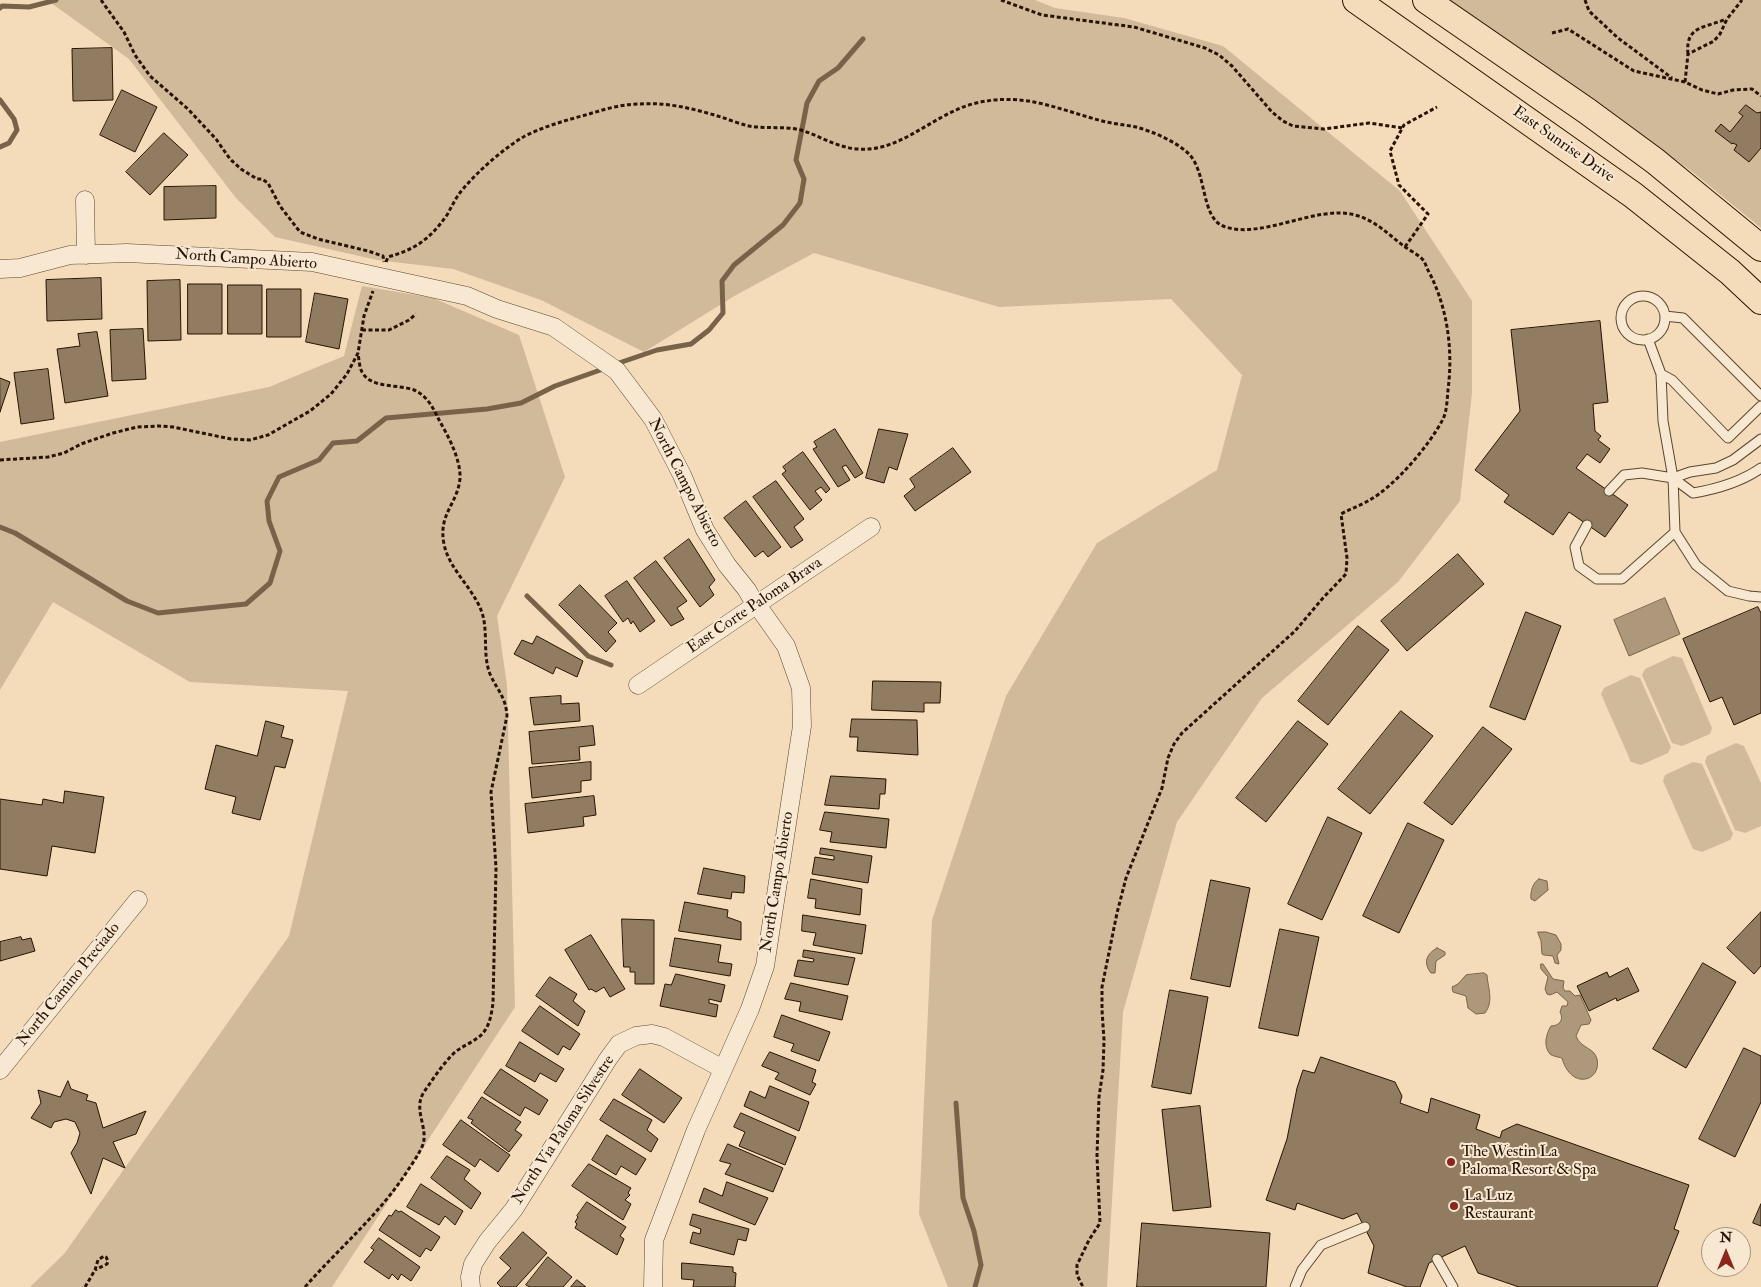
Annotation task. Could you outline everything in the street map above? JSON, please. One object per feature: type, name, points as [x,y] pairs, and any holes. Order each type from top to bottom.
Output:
[{"type":"main road","name":"East Sunrise Drive","points":[[1356,0],[1633,195],[1730,272],[1761,301]]},
{"type":"main road","points":[[1426,0],[1587,111],[1655,161],[1761,248]]},
{"type":"street","points":[[85,200],[86,254]]},
{"type":"street","name":"North Campo Abierto","points":[[0,270],[20,268],[70,255],[86,254],[127,253],[312,262],[467,296],[497,309],[554,327],[617,371],[653,420],[682,475],[705,530],[756,606],[786,646],[802,688],[802,726],[765,966],[750,1009],[696,1130],[654,1240],[653,1287]]},
{"type":"street","name":"East Corte Paloma Brava","points":[[638,685],[871,527]]},
{"type":"street","name":"North Camino Preciado","points":[[0,1070],[138,900]]},
{"type":"street","name":"North Via Paloma Silvestre","points":[[466,1283],[473,1264],[514,1209],[608,1058],[634,1030],[664,1037],[723,1069]]},
{"type":"lane","points":[[1645,296],[1652,298],[1663,308],[1665,316],[1663,327],[1659,333],[1648,339],[1640,340],[1630,336],[1624,330],[1621,322],[1621,314],[1626,304],[1637,297],[1645,296]]},
{"type":"lane","points":[[1665,316],[1683,318],[1761,396]]},
{"type":"lane","points":[[1648,339],[1661,374],[1663,421],[1674,478],[1675,532],[1696,564],[1728,591],[1761,597]]},
{"type":"lane","points":[[1661,374],[1672,380],[1728,438],[1761,406]]},
{"type":"lane","points":[[1674,478],[1690,472],[1716,468],[1733,460],[1761,439]]},
{"type":"lane","points":[[1609,491],[1624,475],[1642,473],[1674,478],[1693,493],[1714,490],[1750,476],[1761,468]]},
{"type":"lane","points":[[1587,525],[1575,547],[1579,566],[1597,579],[1622,579],[1675,532]]},
{"type":"lane","points":[[1295,1287],[1302,1270],[1321,1245],[1365,1227]]},
{"type":"lane","points":[[1437,1259],[1453,1287]]},
{"type":"path","points":[[101,0],[124,32],[135,55],[150,76],[188,109],[216,139],[230,159],[241,169],[257,179],[262,179],[268,183],[280,206],[300,232],[318,239],[383,256],[384,265],[388,257],[405,253],[427,239],[447,214],[454,200],[465,186],[513,144],[528,135],[573,118],[623,105],[643,103],[686,108],[751,126],[785,127],[802,130],[834,143],[857,149],[878,148],[900,141],[956,110],[988,100],[1033,102],[1111,123],[1136,127],[1159,135],[1177,145],[1190,156],[1202,178],[1209,212],[1214,221],[1224,227],[1242,229],[1297,221],[1319,215],[1351,213],[1374,223],[1422,259],[1439,292],[1446,320],[1450,350],[1450,379],[1446,415],[1428,444],[1402,473],[1371,500],[1341,514],[1348,558],[1346,574],[1295,631],[1230,691],[1193,721],[1174,744],[1168,758],[1162,788],[1126,878],[1102,987],[1104,1050],[1099,1097],[1097,1156],[1100,1223],[1077,1265],[1077,1275],[1083,1287]]},
{"type":"path","points":[[1001,0],[1042,14],[1134,27],[1205,48],[1219,55],[1232,66],[1272,112],[1283,121],[1294,126],[1324,129],[1369,123],[1403,128]]},
{"type":"path","points":[[1586,0],[1589,11],[1618,38],[1674,80]]},
{"type":"path","points":[[1688,54],[1714,41],[1720,34],[1727,19],[1742,0]]},
{"type":"path","points":[[1685,82],[1688,39],[1698,29],[1727,19]]},
{"type":"path","points":[[1552,33],[1568,29],[1634,71],[1685,82],[1702,90],[1718,94],[1733,90],[1752,89],[1761,96]]},
{"type":"path","points":[[1405,247],[1428,214],[1399,185],[1390,152],[1404,125],[1437,107]]},
{"type":"path","points":[[0,460],[48,457],[64,453],[81,444],[113,433],[137,427],[174,427],[250,440],[268,436],[310,410],[331,394],[347,374],[358,353],[373,290]]},
{"type":"path","points":[[362,330],[389,330],[409,320],[416,314]]},
{"type":"path","points":[[306,1287],[330,1259],[376,1213],[401,1182],[422,1148],[424,1141],[419,1110],[422,1094],[452,1055],[484,1034],[489,1025],[493,1003],[496,868],[491,792],[507,716],[506,704],[490,673],[484,620],[481,610],[473,593],[451,563],[444,546],[442,530],[444,519],[457,492],[460,479],[457,460],[431,405],[423,395],[414,390],[390,386],[367,379],[362,371],[358,353]]},
{"type":"path","points":[[85,1287],[95,1270],[98,1260],[106,1256],[107,1264],[95,1270]]},
{"type":"shaded area","points":[[47,0],[1035,0],[1055,8],[1124,18],[1223,46],[1400,191],[1472,301],[1472,393],[1460,501],[1398,582],[1262,698],[1177,822],[1123,1012],[1107,1287],[948,1287],[919,1214],[932,920],[1006,696],[1097,543],[1217,470],[1242,375],[1171,299],[999,307],[814,253],[736,295],[644,352],[541,300],[453,269],[377,260],[275,237],[236,198],[129,59]]},
{"type":"shaded area","points":[[1450,0],[1761,0],[1761,228],[1695,174]]},
{"type":"shaded area","points":[[362,286],[433,298],[519,335],[565,477],[497,616],[507,685],[515,1007],[332,1287],[30,1287],[64,1254],[289,936],[348,691],[190,682],[53,602],[0,690],[0,442],[269,387],[344,356]]},
{"type":"shaded area","points":[[1665,598],[1680,634],[1629,656],[1614,620]]},
{"type":"shaded area","points":[[1673,656],[1682,658],[1712,728],[1710,734],[1682,746],[1672,743],[1642,675],[1645,669]]},
{"type":"shaded area","points":[[1631,675],[1640,678],[1671,747],[1668,753],[1641,765],[1631,762],[1601,694],[1604,688]]},
{"type":"shaded area","points":[[1736,743],[1744,746],[1761,783],[1761,826],[1745,833],[1735,830],[1705,762],[1707,756]]},
{"type":"shaded area","points":[[1693,762],[1702,764],[1733,834],[1730,840],[1702,852],[1693,849],[1663,781],[1665,775]]},
{"type":"shaded area","points":[[1539,879],[1547,881],[1548,890],[1535,901],[1531,899],[1532,890],[1535,882]]},
{"type":"shaded area","points":[[1538,932],[1556,935],[1561,944],[1561,950],[1557,955],[1559,964],[1555,963],[1553,956],[1542,954]]},
{"type":"shaded area","points":[[1437,948],[1445,952],[1445,955],[1436,961],[1435,973],[1431,973],[1426,962],[1430,953]]},
{"type":"shaded area","points":[[1541,964],[1543,964],[1553,979],[1564,981],[1563,988],[1565,991],[1570,991],[1575,996],[1580,995],[1591,1020],[1589,1024],[1581,1025],[1576,1036],[1581,1043],[1593,1052],[1597,1059],[1595,1073],[1590,1077],[1578,1079],[1572,1075],[1566,1068],[1562,1058],[1550,1054],[1546,1047],[1546,1040],[1551,1026],[1557,1025],[1560,1022],[1562,1006],[1567,1006],[1568,1002],[1557,992],[1550,995],[1547,994],[1545,989],[1548,977],[1541,969]]},
{"type":"shaded area","points":[[1484,973],[1487,975],[1490,995],[1489,1004],[1485,1013],[1476,1014],[1468,1008],[1466,996],[1453,992],[1452,987],[1458,984],[1466,975]]},
{"type":"building","points":[[112,48],[113,100],[73,101],[72,49]]},
{"type":"building","points":[[122,90],[157,107],[135,152],[100,135]]},
{"type":"building","points":[[1746,105],[1757,113],[1761,112],[1761,148],[1749,162],[1734,150],[1737,145],[1732,144],[1715,131],[1721,124],[1730,132],[1743,116],[1739,113]]},
{"type":"building","points":[[164,133],[188,155],[150,195],[126,172]]},
{"type":"building","points":[[216,186],[216,218],[164,220],[164,187]]},
{"type":"building","points":[[101,278],[102,319],[47,321],[46,280]]},
{"type":"building","points":[[180,280],[181,340],[148,341],[147,281]]},
{"type":"building","points":[[188,284],[222,284],[222,334],[188,334]]},
{"type":"building","points":[[228,285],[262,285],[262,334],[228,334]]},
{"type":"building","points":[[267,289],[301,289],[301,337],[267,337]]},
{"type":"building","points":[[315,293],[348,299],[339,349],[306,342]]},
{"type":"building","points":[[1600,321],[1608,402],[1593,404],[1595,431],[1601,436],[1598,440],[1610,449],[1600,463],[1587,454],[1576,468],[1628,505],[1605,537],[1569,512],[1553,535],[1504,502],[1509,495],[1475,470],[1520,411],[1511,330]]},
{"type":"building","points":[[143,329],[146,379],[112,381],[110,330]]},
{"type":"building","points":[[97,332],[108,396],[65,403],[57,349],[80,346],[78,334]]},
{"type":"building","points":[[48,369],[54,419],[21,424],[14,373]]},
{"type":"building","points":[[0,378],[10,382],[0,412]]},
{"type":"building","points":[[835,429],[863,473],[855,478],[846,465],[842,467],[850,480],[838,487],[813,449],[817,447],[814,442]]},
{"type":"building","points":[[879,429],[908,434],[897,470],[889,467],[884,483],[866,478]]},
{"type":"building","points":[[953,448],[971,472],[915,511],[904,496],[915,487],[910,479]]},
{"type":"building","points":[[803,452],[830,489],[826,493],[821,487],[815,491],[822,500],[810,510],[782,474],[786,471],[783,467]]},
{"type":"building","points":[[776,481],[804,519],[794,527],[803,540],[791,548],[753,497]]},
{"type":"building","points":[[746,501],[781,547],[768,557],[763,551],[755,557],[724,518]]},
{"type":"building","points":[[689,539],[715,580],[709,587],[714,595],[700,607],[664,558]]},
{"type":"building","points":[[1458,554],[1484,584],[1407,651],[1381,621]]},
{"type":"building","points":[[656,561],[687,601],[677,608],[684,619],[671,626],[634,578]]},
{"type":"building","points":[[627,581],[655,621],[640,632],[633,621],[631,624],[628,618],[623,622],[605,596]]},
{"type":"building","points":[[580,585],[617,623],[608,632],[616,641],[606,652],[559,605]]},
{"type":"building","points":[[1758,607],[1761,613],[1761,713],[1734,725],[1722,697],[1710,702],[1683,639]]},
{"type":"building","points":[[1526,612],[1561,626],[1525,720],[1490,707]]},
{"type":"building","points":[[1358,626],[1389,650],[1328,725],[1298,701]]},
{"type":"building","points":[[537,636],[583,661],[577,677],[556,667],[553,674],[514,654],[522,640],[532,644]]},
{"type":"building","points":[[873,681],[941,682],[940,703],[924,703],[924,712],[872,710]]},
{"type":"building","points":[[561,696],[561,704],[579,703],[580,721],[534,725],[530,698]]},
{"type":"building","points":[[1401,711],[1433,736],[1370,814],[1338,789]]},
{"type":"building","points":[[852,719],[917,720],[918,755],[857,751],[858,737],[850,737]]},
{"type":"building","points":[[266,721],[284,726],[281,737],[293,740],[285,768],[275,766],[260,820],[232,813],[236,797],[205,789],[216,745],[257,756]]},
{"type":"building","points":[[1298,721],[1328,744],[1266,822],[1236,798]]},
{"type":"building","points":[[593,726],[595,745],[579,747],[580,760],[532,764],[529,732]]},
{"type":"building","points":[[1483,727],[1512,749],[1452,825],[1424,803]]},
{"type":"building","points":[[591,762],[591,780],[581,781],[581,792],[532,798],[529,768]]},
{"type":"building","points":[[831,776],[886,779],[885,794],[880,794],[879,809],[825,805]]},
{"type":"building","points":[[65,791],[104,797],[95,853],[52,846],[47,876],[0,869],[0,799],[42,805],[43,799],[63,803]]},
{"type":"building","points":[[594,796],[596,815],[583,817],[584,826],[528,833],[525,804]]},
{"type":"building","points":[[825,812],[889,819],[886,848],[830,842],[832,832],[820,830]]},
{"type":"building","points":[[1328,817],[1362,833],[1322,920],[1288,904]]},
{"type":"building","points":[[1408,823],[1444,840],[1399,933],[1363,916]]},
{"type":"building","points":[[821,848],[872,856],[868,883],[812,874],[815,857],[834,860],[834,856],[820,854]]},
{"type":"building","points":[[704,868],[745,876],[744,893],[732,892],[731,899],[698,894]]},
{"type":"building","points":[[811,879],[862,889],[860,915],[815,908],[816,899],[808,898]]},
{"type":"building","points":[[1211,880],[1250,888],[1230,987],[1191,979]]},
{"type":"building","points":[[685,902],[728,910],[727,917],[741,922],[741,940],[679,931]]},
{"type":"building","points":[[1761,912],[1761,966],[1754,974],[1727,948]]},
{"type":"building","points":[[803,915],[866,925],[862,954],[813,945],[816,933],[802,931]]},
{"type":"building","points":[[622,919],[654,920],[654,984],[635,984],[635,972],[630,972],[630,967],[624,967]]},
{"type":"building","points":[[1280,929],[1319,937],[1298,1036],[1259,1028]]},
{"type":"building","points":[[591,935],[625,989],[610,997],[604,987],[596,992],[591,989],[589,990],[565,950]]},
{"type":"building","points":[[21,937],[22,940],[31,938],[35,951],[0,961],[0,942]]},
{"type":"building","points":[[675,938],[721,945],[718,962],[732,964],[730,976],[670,966]]},
{"type":"building","points":[[804,950],[855,958],[848,985],[794,976],[798,960],[813,962],[814,959],[803,957]]},
{"type":"building","points":[[1703,963],[1736,982],[1686,1068],[1653,1049]]},
{"type":"building","points":[[1628,968],[1639,991],[1617,1001],[1616,998],[1589,1011],[1577,986],[1607,972],[1609,977]]},
{"type":"building","points":[[676,974],[725,985],[721,1002],[709,999],[709,1003],[718,1005],[716,1017],[660,1006],[665,984],[671,985]]},
{"type":"building","points":[[550,977],[577,994],[573,1001],[585,1011],[578,1026],[536,996]]},
{"type":"building","points":[[791,983],[848,996],[842,1020],[799,1011],[801,1002],[785,999]]},
{"type":"building","points":[[1170,990],[1208,997],[1191,1094],[1152,1087]]},
{"type":"building","points":[[540,1006],[580,1034],[570,1050],[563,1046],[558,1055],[522,1031]]},
{"type":"building","points":[[782,1015],[830,1032],[819,1061],[791,1051],[794,1044],[774,1037]]},
{"type":"building","points":[[520,1042],[564,1069],[556,1082],[540,1073],[535,1082],[506,1066]]},
{"type":"building","points":[[1744,1048],[1761,1056],[1761,1102],[1735,1157],[1699,1139]]},
{"type":"building","points":[[770,1052],[816,1070],[812,1082],[816,1084],[810,1095],[775,1079],[779,1073],[762,1066]]},
{"type":"building","name":"The Westin La Paloma Resort & Spa","points":[[1321,1057],[1395,1082],[1402,1096],[1400,1103],[1428,1113],[1431,1098],[1480,1115],[1476,1129],[1500,1138],[1502,1131],[1517,1124],[1689,1185],[1674,1229],[1679,1231],[1657,1287],[1519,1287],[1478,1273],[1465,1246],[1429,1263],[1420,1287],[1407,1287],[1368,1273],[1374,1246],[1357,1213],[1343,1219],[1297,1203],[1295,1210],[1266,1200],[1287,1139],[1297,1088],[1303,1070],[1314,1073]]},
{"type":"building","points":[[501,1069],[548,1100],[539,1115],[525,1107],[520,1116],[484,1093]]},
{"type":"building","points":[[640,1069],[682,1098],[664,1123],[622,1095]]},
{"type":"building","points":[[68,1081],[71,1089],[88,1095],[86,1100],[96,1103],[103,1128],[146,1111],[136,1134],[113,1142],[125,1168],[103,1158],[91,1194],[71,1153],[80,1133],[75,1122],[66,1119],[54,1122],[51,1128],[31,1118],[41,1103],[38,1090],[60,1097]]},
{"type":"building","points":[[770,1086],[809,1102],[799,1131],[744,1106],[750,1091],[765,1098]]},
{"type":"building","points":[[482,1097],[521,1122],[515,1130],[522,1135],[509,1152],[471,1123],[473,1120],[468,1118]]},
{"type":"building","points":[[614,1099],[652,1120],[647,1130],[658,1139],[651,1152],[600,1120]]},
{"type":"building","points":[[1200,1106],[1211,1207],[1173,1211],[1162,1110]]},
{"type":"building","points":[[741,1113],[796,1137],[785,1165],[739,1146],[745,1132],[734,1127]]},
{"type":"building","points":[[461,1120],[510,1155],[498,1172],[480,1159],[475,1167],[443,1145]]},
{"type":"building","points":[[607,1135],[646,1159],[636,1175],[621,1166],[616,1175],[592,1160]]},
{"type":"building","points":[[728,1144],[783,1168],[773,1192],[725,1174],[731,1164],[720,1161]]},
{"type":"building","points":[[447,1156],[470,1170],[464,1179],[481,1193],[471,1209],[431,1178]]},
{"type":"building","points":[[589,1164],[631,1188],[628,1193],[630,1195],[625,1200],[631,1204],[623,1220],[572,1186]]},
{"type":"building","points":[[727,1182],[768,1198],[755,1225],[699,1202],[704,1188],[722,1196]]},
{"type":"building","points":[[421,1184],[463,1211],[455,1225],[445,1216],[439,1225],[407,1207]]},
{"type":"building","points":[[587,1202],[626,1227],[620,1236],[624,1239],[617,1255],[575,1228],[577,1216]]},
{"type":"building","points":[[1761,1204],[1761,1226],[1753,1223]]},
{"type":"building","points":[[396,1210],[401,1211],[440,1237],[431,1251],[426,1248],[420,1257],[379,1230],[389,1215],[391,1216]]},
{"type":"building","points":[[693,1214],[749,1229],[746,1241],[738,1239],[734,1255],[690,1243],[693,1232],[700,1234],[701,1229],[690,1225]]},
{"type":"building","points":[[1142,1223],[1270,1233],[1266,1287],[1137,1287]]},
{"type":"building","points":[[523,1232],[547,1253],[516,1287],[501,1287],[497,1283],[511,1268],[500,1258]]},
{"type":"building","points":[[379,1238],[420,1267],[411,1281],[401,1274],[398,1280],[392,1274],[389,1279],[364,1262],[374,1250],[371,1248]]},
{"type":"building","points":[[548,1257],[572,1277],[563,1287],[530,1287],[526,1285]]},
{"type":"building","points":[[682,1263],[733,1267],[733,1272],[736,1273],[735,1287],[693,1287],[694,1280],[682,1279]]},
{"type":"building","points":[[577,1280],[586,1287],[571,1287]]},
{"type":"waterway","points":[[0,8],[2,6],[29,7],[56,0]]},
{"type":"waterway","points":[[616,364],[657,350],[691,344],[709,330],[723,313],[722,281],[734,265],[783,225],[800,203],[804,179],[796,160],[807,103],[819,81],[838,68],[863,39]]},
{"type":"waterway","points":[[0,100],[14,119],[17,130],[9,143],[0,147]]},
{"type":"waterway","points":[[0,527],[15,533],[127,601],[158,613],[246,604],[270,583],[280,551],[269,521],[267,501],[279,477],[319,460],[333,443],[357,441],[386,418],[487,409],[521,403],[555,386],[606,368]]},
{"type":"waterway","points":[[527,596],[588,656],[611,665]]},
{"type":"waterway","points":[[956,1103],[963,1198],[974,1231],[981,1265],[975,1287]]},
{"type":"place","name":"The Westin La Paloma Resort & Spa","points":[[1451,1162]]},
{"type":"place","name":"La Luz Restaurant","points":[[1454,1206]]}]
